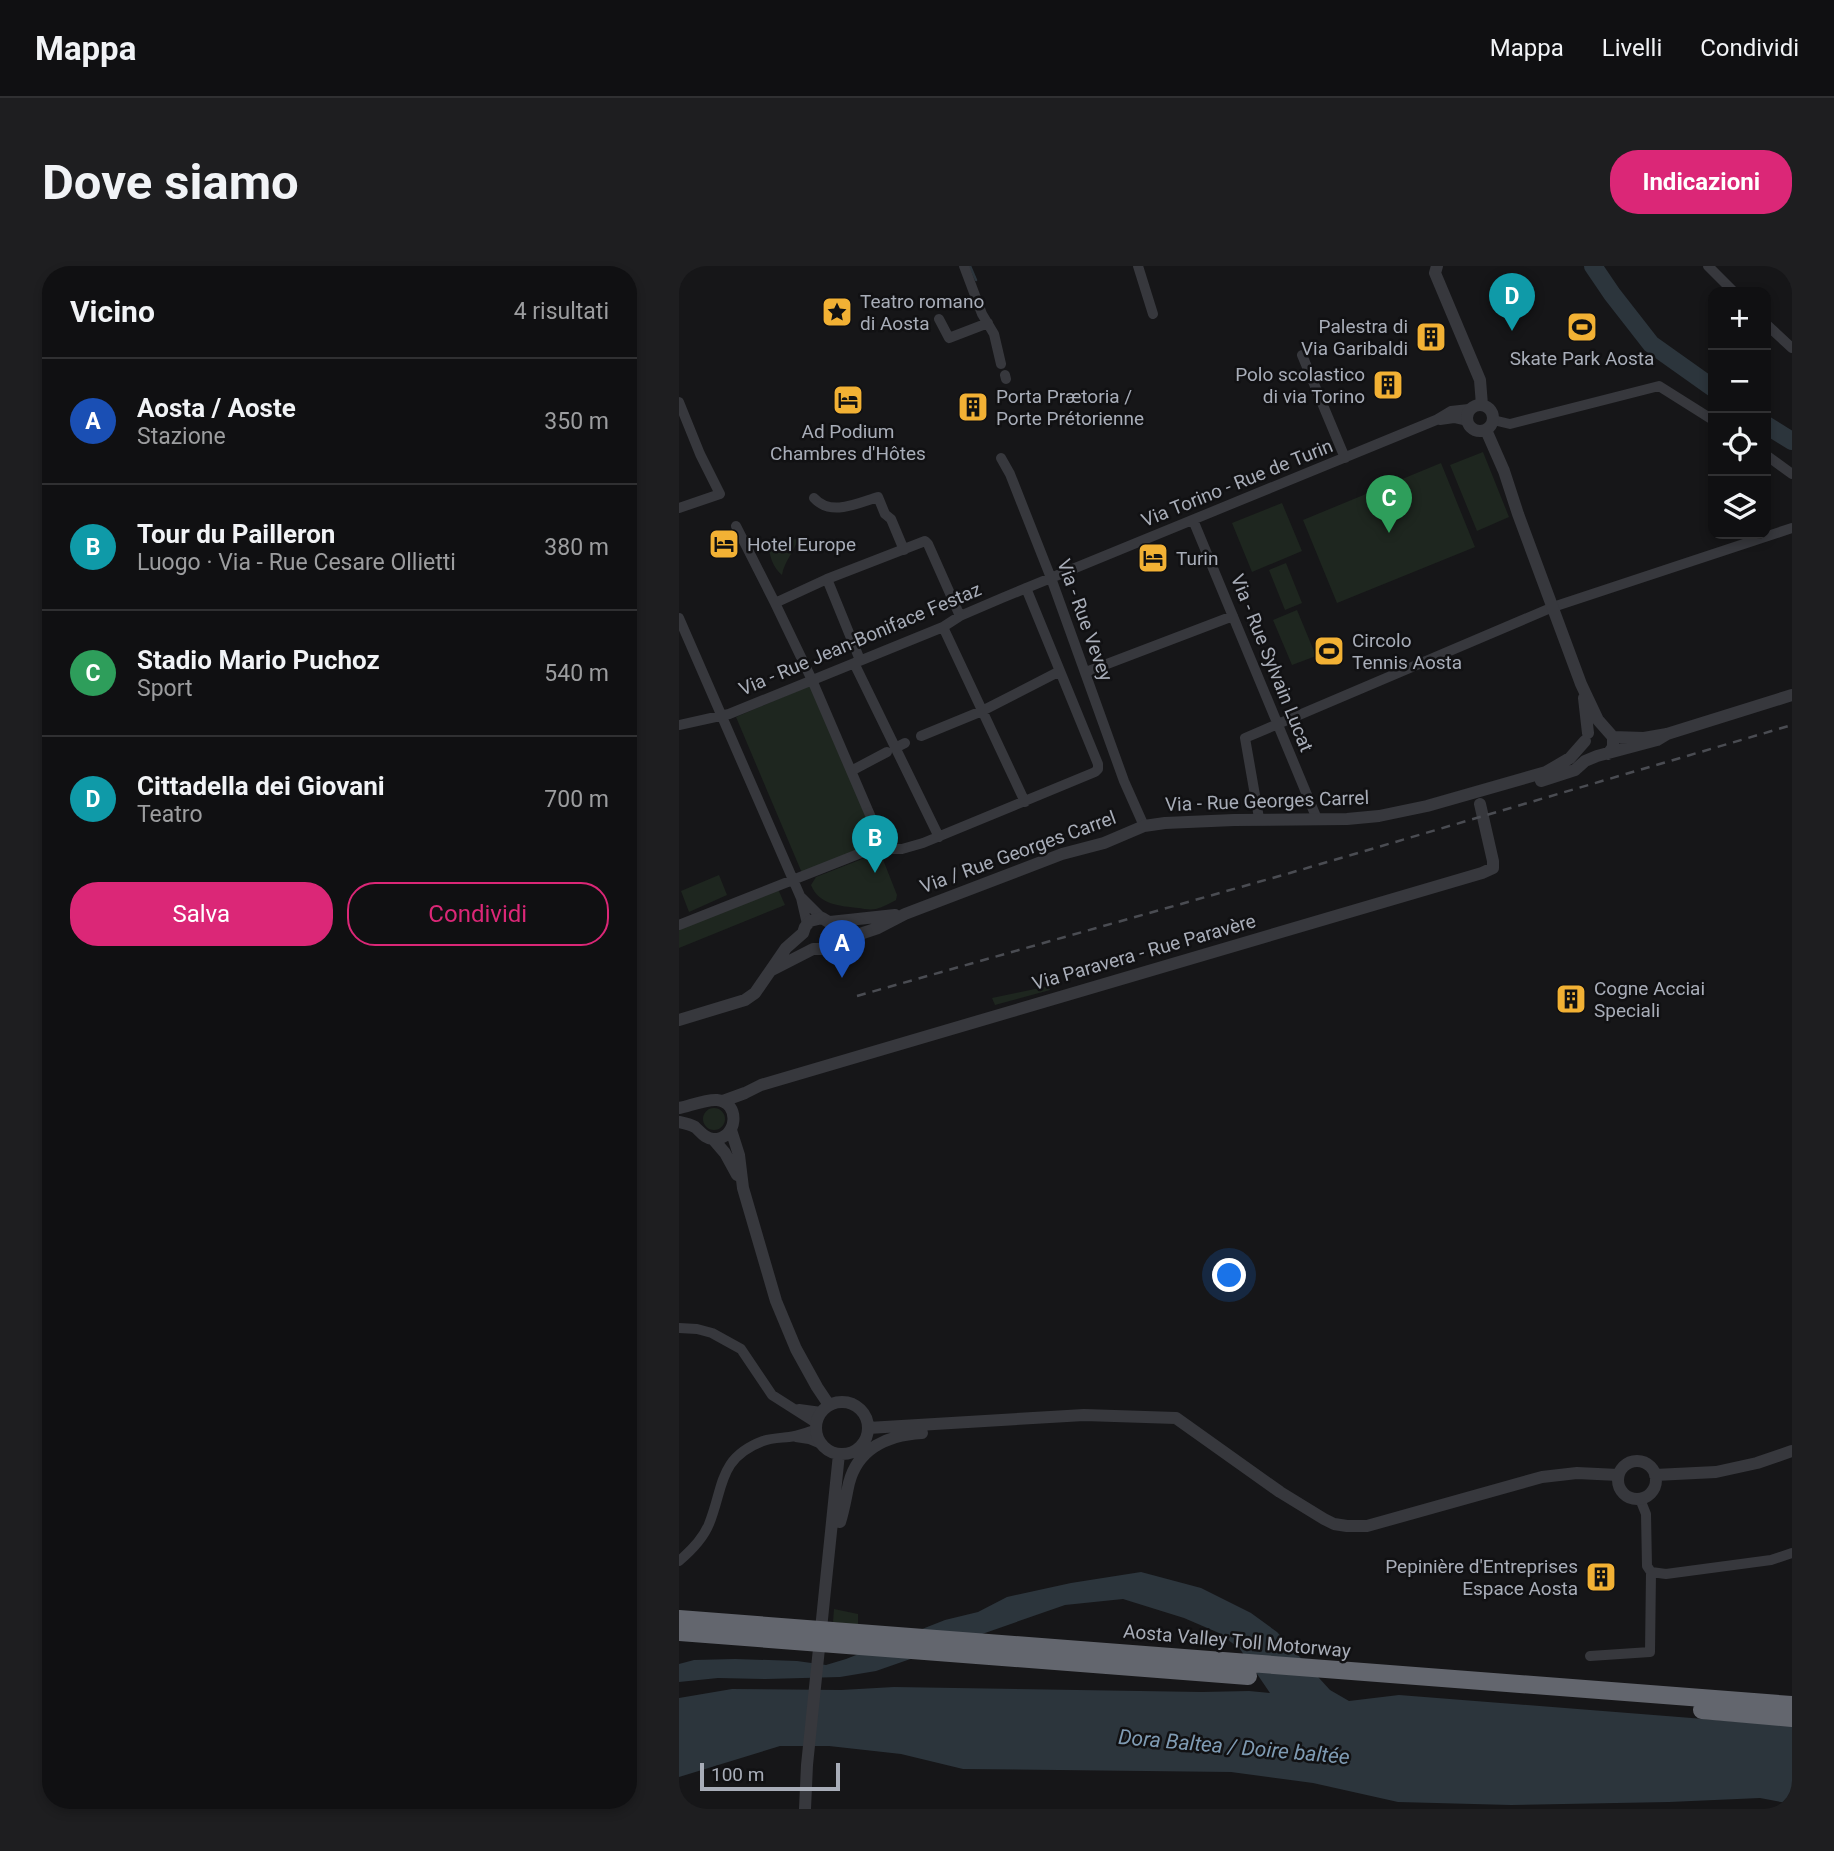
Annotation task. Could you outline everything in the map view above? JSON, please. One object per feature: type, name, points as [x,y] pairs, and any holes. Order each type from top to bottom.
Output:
[{"type":"highway","name":"Aosta Valley Toll Motorway","points":[[679,1619],[1429,1683],[1792,1718]]},
{"type":"highway","name":"Aosta Valley Toll Motorway","points":[[679,1632],[1792,1705]]},
{"type":"street","points":[[964,266],[982,314],[994,334],[1004,373]]},
{"type":"street","points":[[1138,266],[1153,314]]},
{"type":"street","points":[[1708,266],[1729,287]]},
{"type":"street","points":[[1434,268],[1480,380],[1482,405]]},
{"type":"street","points":[[939,319],[949,341],[988,323]]},
{"type":"street","points":[[1771,329],[1792,348]]},
{"type":"street","points":[[1302,355],[1345,458]]},
{"type":"street","points":[[1602,755],[1613,747],[1581,684],[1518,514],[1489,425],[1491,410],[1478,405],[1468,416],[1472,429],[1476,431],[1489,425],[1510,424],[1659,386],[1708,417]]},
{"type":"street","points":[[679,402],[720,494],[679,508]]},
{"type":"street","name":"Via Torino - Rue de Turin","points":[[1051,578],[1345,458],[1436,420],[1451,411],[1468,416]]},
{"type":"street","name":"Via - Rue Vevey","points":[[1001,458],[1010,474],[1051,578],[1122,777],[1144,826]]},
{"type":"street","points":[[1771,459],[1792,474]]},
{"type":"street","points":[[814,498],[823,506],[832,508],[878,497],[904,550]]},
{"type":"street","name":"Via - Rue Sylvain Lucat","points":[[1193,520],[1317,819]]},
{"type":"street","points":[[736,526],[812,680],[885,850]]},
{"type":"street","points":[[1259,818],[1245,738],[1553,607],[1792,528]]},
{"type":"street","points":[[775,603],[827,579],[925,541],[960,616]]},
{"type":"street","name":"Via - Rue Jean-Boniface Festaz","points":[[679,724],[723,716],[943,628],[960,616],[1051,578]]},
{"type":"street","points":[[827,579],[857,662],[939,837]]},
{"type":"street","points":[[679,925],[871,849],[902,849],[939,837],[1095,772],[1098,764],[1026,588]]},
{"type":"street","points":[[1086,672],[1233,616]]},
{"type":"street","points":[[679,618],[801,898],[806,943],[813,949]]},
{"type":"street","points":[[943,628],[1025,802]]},
{"type":"street","points":[[923,735],[982,711],[1060,671]]},
{"type":"street","points":[[1581,684],[1588,751],[1602,755]]},
{"type":"street","points":[[1586,737],[1598,727],[1608,733],[1644,738],[1667,734],[1792,695]]},
{"type":"street","points":[[1427,806],[1462,800],[1482,800],[1562,775],[1575,770],[1585,761],[1657,740],[1667,734]]},
{"type":"street","name":"Via - Rue Georges Carrel","points":[[1144,826],[1259,818],[1379,816],[1427,806],[1534,776],[1557,767],[1570,758],[1586,737]]},
{"type":"street","points":[[851,771],[896,748]]},
{"type":"street","points":[[1482,800],[1491,791],[1545,775],[1557,767]]},
{"type":"street","name":"Via Paravera - Rue Paravère","points":[[723,1101],[761,1085],[1482,873],[1493,868],[1493,861],[1482,800]]},
{"type":"street","name":"Via / Rue Georges Carrel","points":[[905,914],[1062,854],[1104,843],[1144,826]]},
{"type":"street","points":[[801,898],[835,930],[833,943]]},
{"type":"street","points":[[679,1020],[745,1000],[755,993],[786,948],[814,919],[905,914]]},
{"type":"street","points":[[770,971],[813,949],[825,949],[833,943],[878,928],[905,914]]},
{"type":"street","points":[[743,1188],[739,1155],[731,1130],[734,1115],[745,1093]]},
{"type":"street","points":[[679,1108],[713,1099],[723,1101],[734,1115]]},
{"type":"street","points":[[703,1102],[695,1115],[697,1129],[701,1134],[713,1139],[733,1165],[743,1188],[776,1301],[796,1349],[817,1387],[821,1444]]},
{"type":"street","points":[[679,1122],[697,1129]]},
{"type":"street","points":[[713,1139],[726,1135],[731,1130]]},
{"type":"street","points":[[679,1328],[712,1333],[741,1349],[772,1395],[788,1406],[820,1418]]},
{"type":"street","points":[[679,1561],[696,1545],[709,1525],[726,1471],[733,1461],[750,1448],[763,1441],[792,1437],[809,1439],[839,1454],[852,1452],[865,1440],[868,1428],[865,1416],[857,1407],[847,1402],[835,1403],[820,1418],[792,1437]]},
{"type":"street","points":[[868,1428],[1084,1415],[1176,1418],[1280,1492],[1324,1519],[1347,1526],[1367,1527],[1542,1477],[1618,1475]]},
{"type":"street","points":[[831,1541],[842,1517],[855,1465],[864,1455],[876,1444],[893,1437],[927,1433],[948,1424]]},
{"type":"street","points":[[1655,1475],[1716,1472],[1757,1463],[1792,1451]]},
{"type":"street","points":[[803,1809],[803,1772],[807,1763],[839,1454]]},
{"type":"street","points":[[1637,1461],[1648,1465],[1655,1475],[1656,1481],[1651,1493],[1640,1499],[1626,1496],[1620,1490],[1618,1475],[1625,1465],[1637,1461]]},
{"type":"street","points":[[1590,1656],[1650,1652],[1651,1572],[1647,1566],[1646,1514],[1640,1499]]},
{"type":"street","points":[[1651,1572],[1666,1574],[1772,1560],[1792,1553]]},
{"type":"shaded area","points":[[1483,452],[1509,517],[1477,531],[1450,465]]},
{"type":"shaded area","points":[[1441,463],[1475,547],[1337,603],[1303,520]]},
{"type":"shaded area","points":[[1282,503],[1302,551],[1252,572],[1232,523]]},
{"type":"shaded area","points":[[798,539],[782,575],[772,561],[768,543]]},
{"type":"shaded area","points":[[1286,563],[1302,603],[1285,610],[1269,570]]},
{"type":"shaded area","points":[[1297,610],[1316,656],[1292,665],[1273,620]]},
{"type":"shaded area","points":[[811,685],[877,842],[802,873],[736,717]]},
{"type":"shaded area","points":[[875,854],[882,857],[897,895],[896,900],[874,909],[845,906],[825,901],[811,885],[816,877]]},
{"type":"shaded area","points":[[719,875],[727,895],[689,912],[681,891]]},
{"type":"shaded area","points":[[778,889],[785,905],[679,948],[679,929]]},
{"type":"shaded area","points":[[1049,986],[1050,990],[995,1005],[992,998]]},
{"type":"shaded area","points":[[714,1108],[722,1111],[725,1119],[722,1127],[714,1130],[706,1127],[703,1119],[706,1111]]},
{"type":"shaded area","points":[[834,1609],[858,1614],[858,1625],[833,1622]]},
{"type":"water","name":"Dora Baltea / Doire baltée","points":[[1141,1572],[1201,1588],[1251,1613],[1277,1632],[1330,1690],[1349,1701],[1399,1695],[1792,1726],[1792,1804],[1760,1798],[1511,1805],[1398,1802],[1313,1783],[1231,1772],[963,1769],[901,1754],[829,1746],[780,1746],[679,1777],[679,1698],[732,1689],[841,1690],[894,1687],[1270,1693],[1240,1649],[1219,1633],[1184,1618],[1123,1599],[1065,1605],[876,1671],[840,1677],[718,1678],[679,1682],[679,1664],[694,1660],[797,1661],[826,1665],[945,1620],[978,1612],[1007,1597]]},
{"type":"waterway","points":[[970,266],[976,280]]},
{"type":"waterway","points":[[1593,266],[1651,344],[1708,384]]},
{"type":"waterway","points":[[1771,428],[1792,441]]},
{"type":"railway","points":[[857,996],[1290,873],[1792,725]]},
{"type":"place","name":"Teatro romano di Aosta","points":[[837,312]]},
{"type":"place","name":"Skate Park Aosta","points":[[1582,327]]},
{"type":"place","name":"Cittadella dei Giovani","points":[[1512,331]]},
{"type":"place","name":"Palestra di Via Garibaldi","points":[[1431,337]]},
{"type":"place","name":"Polo scolastico di via Torino","points":[[1388,385]]},
{"type":"place","name":"Ad Podium Chambres d'Hôtes","points":[[848,400]]},
{"type":"place","name":"Porta Prætoria / Porte Prétorienne","points":[[973,407]]},
{"type":"place","name":"Stadio Mario Puchoz","points":[[1389,533]]},
{"type":"place","name":"Hotel Europe","points":[[724,544]]},
{"type":"place","name":"Turin","points":[[1153,558]]},
{"type":"place","name":"Circolo Tennis Aosta","points":[[1329,651]]},
{"type":"place","name":"Tour du Pailleron","points":[[875,873]]},
{"type":"place","name":"Aosta / Aoste","points":[[842,978]]},
{"type":"place","name":"Cogne Acciai Speciali","points":[[1571,999]]},
{"type":"place","name":"Pepinière d'Entreprises Espace Aosta","points":[[1601,1577]]}]
